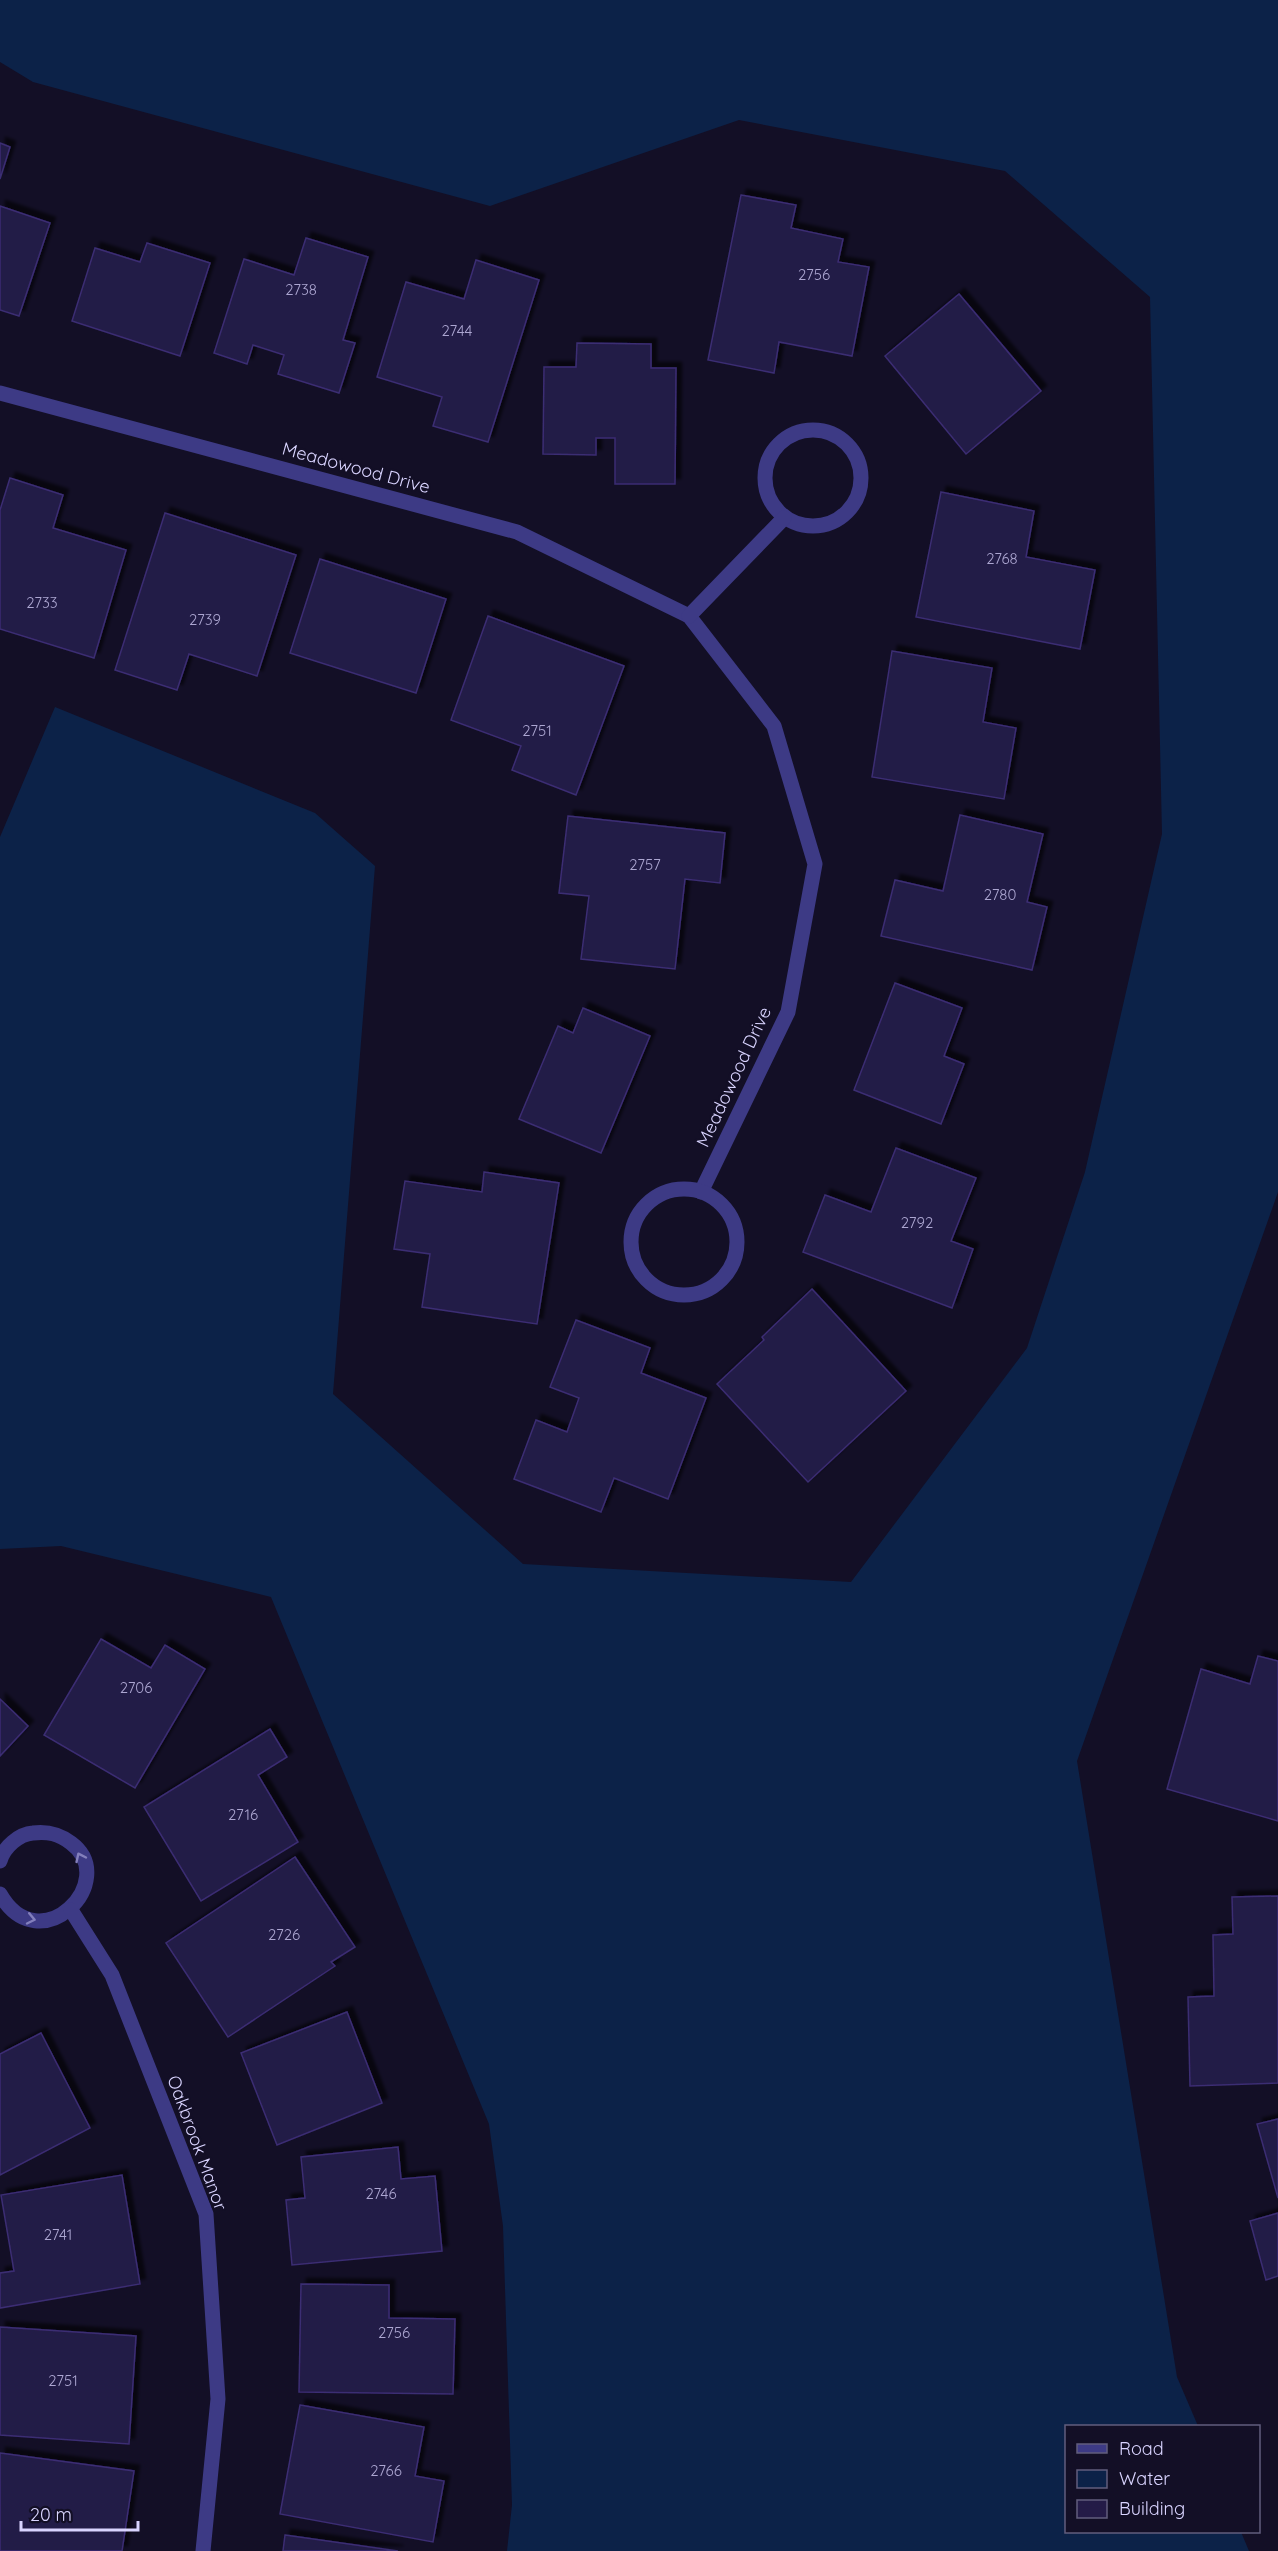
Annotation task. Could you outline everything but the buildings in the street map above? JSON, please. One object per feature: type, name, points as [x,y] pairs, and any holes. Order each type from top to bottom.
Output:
[{"type":"street","name":"Meadowood Drive","points":[[0,393],[517,532],[689,616],[774,726],[815,864],[788,1012],[701,1192]]},
{"type":"street","points":[[805,430],[825,431],[842,439],[854,452],[861,470],[860,489],[852,507],[838,520],[820,527],[802,526],[784,518],[771,504],[765,486],[765,467],[774,450],[788,437],[805,430]]},
{"type":"street","points":[[689,616],[784,518]]},
{"type":"street","points":[[681,1189],[701,1192],[719,1203],[732,1220],[736,1240],[734,1260],[723,1278],[707,1290],[686,1296],[666,1293],[648,1282],[636,1266],[631,1245],[634,1225],[644,1207],[661,1194],[681,1189]]},
{"type":"street","points":[[0,1861],[11,1843],[27,1833],[44,1831],[61,1836],[75,1846],[84,1862],[86,1880],[81,1896],[71,1910],[56,1919],[38,1921],[21,1917],[7,1906],[0,1894]]},
{"type":"street","name":"Oakbrook Manor","points":[[71,1910],[112,1975],[206,2214],[218,2399],[202,2551]]},
{"type":"water","points":[[0,0],[1278,0],[1278,1192],[1077,1761],[1177,2377],[1198,2425],[1065,2425],[1065,2533],[1241,2533],[1249,2551],[507,2551],[512,2505],[503,2226],[489,2124],[271,1597],[61,1546],[0,1549],[0,837],[55,707],[315,813],[375,866],[333,1394],[523,1564],[851,1582],[1027,1348],[1085,1172],[1162,834],[1150,297],[1005,171],[739,120],[490,206],[33,82],[0,62]]}]
